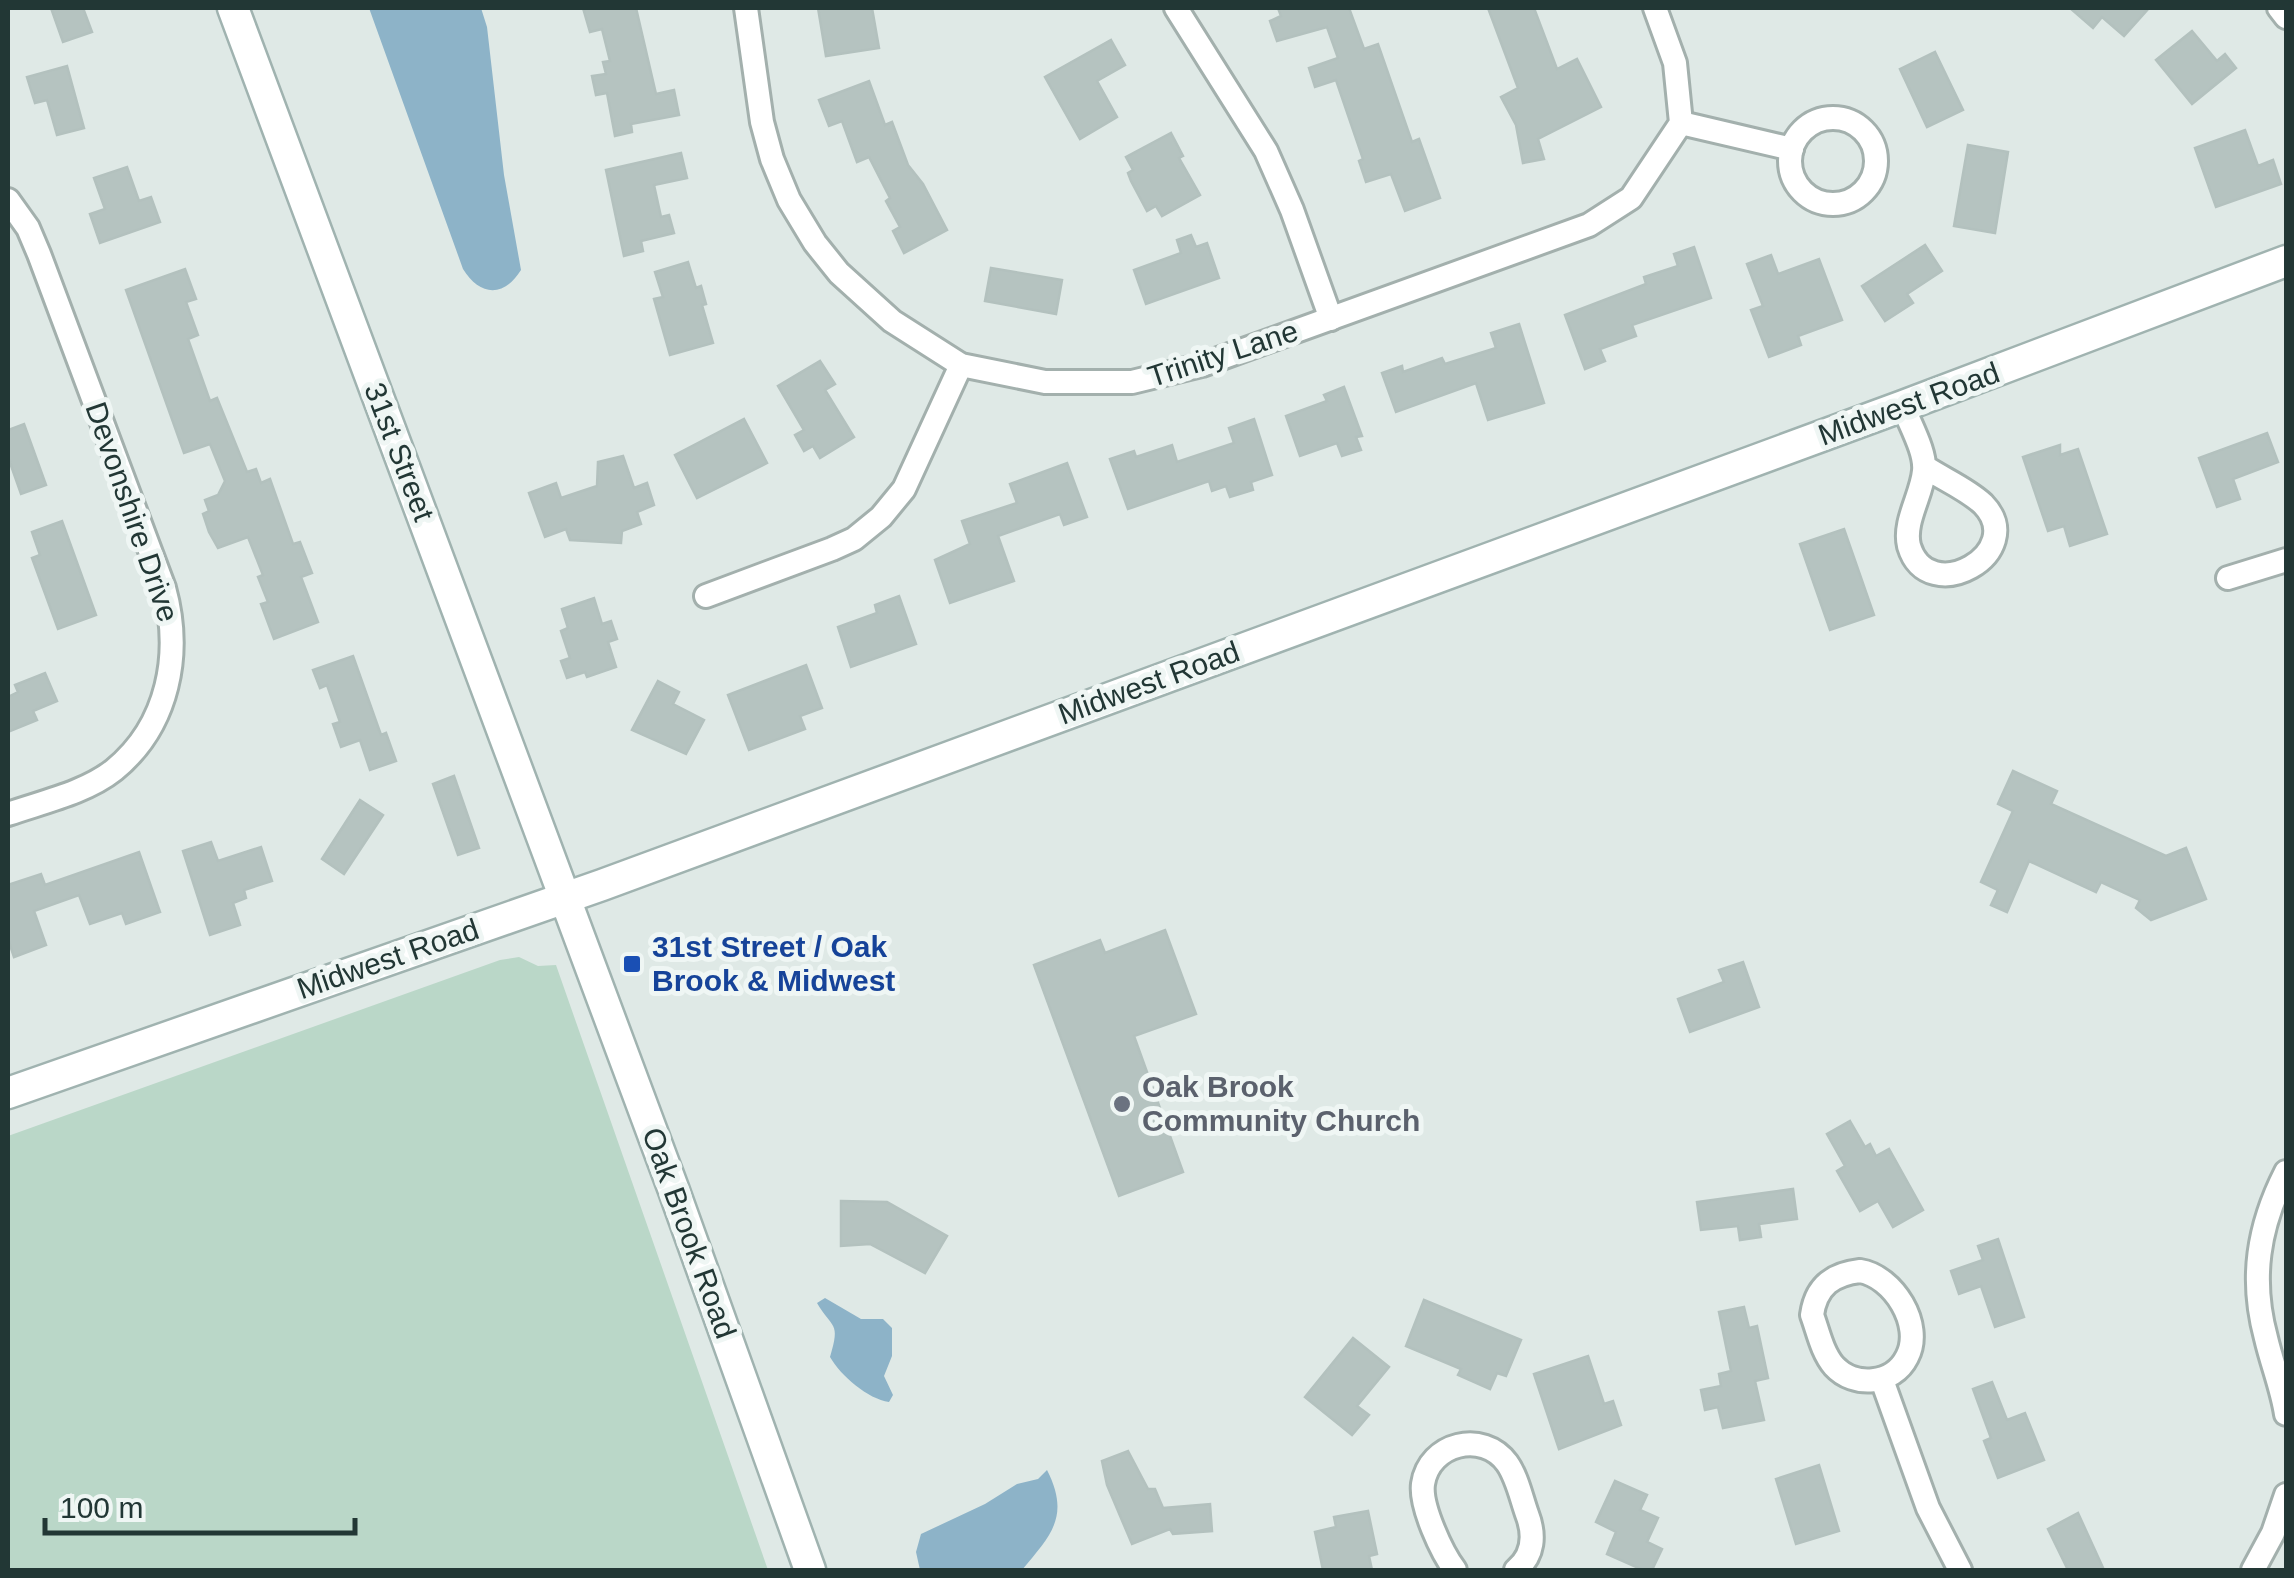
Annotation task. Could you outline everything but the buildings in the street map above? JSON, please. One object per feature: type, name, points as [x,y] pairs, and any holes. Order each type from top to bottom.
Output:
[{"type":"main road","name":"31st Street","points":[[232,8],[565,896]]},
{"type":"main road","name":"Midwest Road","points":[[8,1092],[565,896],[1903,406],[2286,261]]},
{"type":"main road","name":"Oak Brook Road","points":[[565,896],[810,1570]]},
{"type":"street","name":"Trinity Lane","points":[[746,8],[762,122],[772,159],[789,200],[815,243],[862,296],[960,365],[1056,383],[1132,382],[1202,365],[1588,225],[1630,198],[1681,123]]},
{"type":"street","points":[[1176,8],[1266,150],[1331,318]]},
{"type":"street","points":[[1655,8],[1675,62],[1681,123],[1792,149]]},
{"type":"street","points":[[2278,8],[2286,16]]},
{"type":"street","name":"Devonshire Drive","points":[[8,200],[28,228],[39,254],[164,588],[174,635],[168,680],[154,724],[127,756],[112,771],[86,785],[8,814]]},
{"type":"street","points":[[706,596],[832,549],[881,517],[904,489],[960,365]]},
{"type":"street","points":[[1903,406],[1925,466],[1908,531],[1909,546],[1931,572],[1945,576],[1961,572],[1986,556],[1993,545],[1991,516],[1982,504],[1925,466]]},
{"type":"street","points":[[2228,578],[2286,560]]},
{"type":"street","points":[[2286,1172],[2262,1232],[2257,1266],[2258,1303],[2286,1414]]},
{"type":"street","points":[[1868,1272],[1888,1283],[1909,1324],[1911,1346],[1907,1358],[1882,1380],[1863,1381],[1844,1374],[1824,1351],[1812,1315],[1814,1303],[1831,1279],[1843,1273],[1868,1272]]},
{"type":"street","points":[[1882,1380],[1928,1508],[1960,1570]]},
{"type":"street","points":[[1456,1570],[1444,1556],[1423,1496],[1423,1483],[1434,1459],[1459,1444],[1497,1452],[1512,1472],[1532,1527],[1532,1546],[1520,1569]]},
{"type":"street","points":[[2253,1570],[2274,1532],[2286,1495]]},
{"type":"green space","points":[[519,957],[538,966],[556,965],[768,1570],[8,1570],[8,1136],[500,960]]},
{"type":"water","points":[[369,8],[481,8],[487,27],[504,175],[521,270],[507,286],[484,288],[463,269]]},
{"type":"water","points":[[825,1298],[861,1319],[883,1319],[892,1328],[892,1356],[884,1376],[893,1395],[889,1402],[856,1386],[830,1357],[835,1331],[817,1303]]},
{"type":"water","points":[[1047,1470],[1057,1501],[1054,1525],[1022,1570],[920,1570],[916,1552],[921,1534],[1017,1484],[1038,1479]]},
{"type":"place","name":"31st Street / Oak Brook & Midwest","points":[[632,964]]},
{"type":"place","name":"Oak Brook Community Church","points":[[1122,1104]]}]
